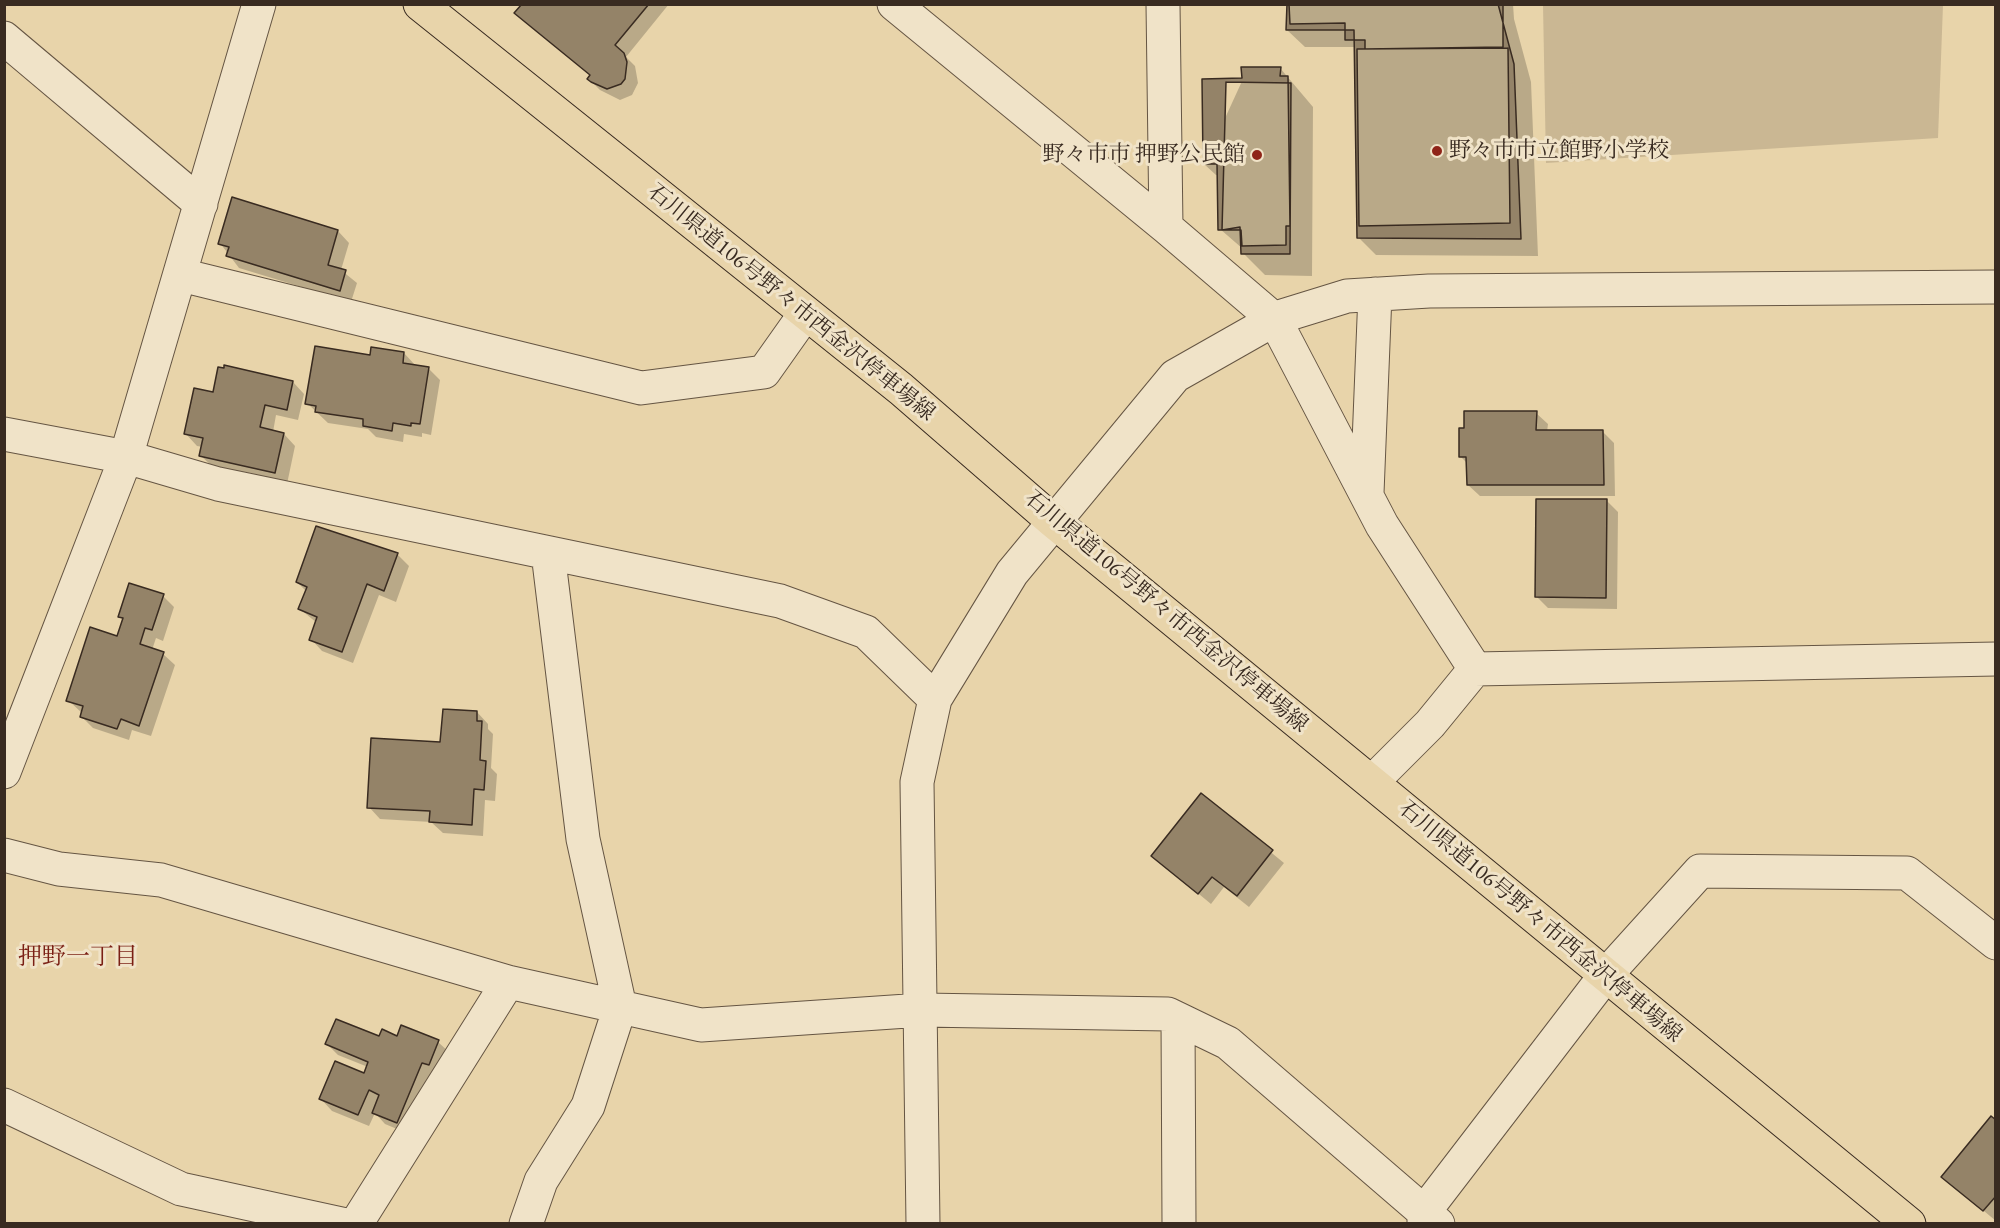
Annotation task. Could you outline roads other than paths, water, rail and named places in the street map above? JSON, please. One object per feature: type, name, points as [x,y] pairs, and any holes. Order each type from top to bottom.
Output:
[{"type":"main road","name":"石川県道106号野々市西金沢停車場線","points":[[420,4],[901,389],[1053,520],[1908,1224]]},
{"type":"street","points":[[4,772],[126,457],[259,4]]},
{"type":"street","points":[[894,4],[1166,227],[1275,320],[1382,525],[1475,669]]},
{"type":"street","points":[[1163,4],[1166,227]]},
{"type":"street","points":[[4,38],[201,204]]},
{"type":"street","points":[[181,275],[641,388],[764,372],[805,314]]},
{"type":"street","points":[[923,1224],[922,1010],[917,782],[935,699],[1012,573],[1053,520],[1175,376],[1275,320],[1347,296],[1707,288],[1995,287]]},
{"type":"street","points":[[1367,497],[1375,294]]},
{"type":"street","points":[[4,434],[126,457],[218,484],[780,601],[866,632],[935,699]]},
{"type":"street","points":[[526,1224],[541,1181],[588,1107],[620,1006],[583,839],[548,553]]},
{"type":"street","points":[[1372,782],[1430,724],[1475,669],[1995,659]]},
{"type":"street","points":[[4,855],[59,869],[160,880],[508,982],[701,1025],[922,1010],[1168,1014],[1228,1043],[1428,1220],[1605,976],[1700,871],[1907,873],[1995,943]]},
{"type":"street","points":[[356,1224],[508,982]]},
{"type":"street","points":[[1178,1019],[1179,1224]]},
{"type":"street","points":[[4,1105],[181,1189],[342,1224]]},
{"type":"place","name":"野々市市立館野小学校","points":[[1437,151]]},
{"type":"place","name":"野々市市 押野公民館","points":[[1257,155]]},
{"type":"district","name":"押野一丁目","points":[[78,957]]}]
